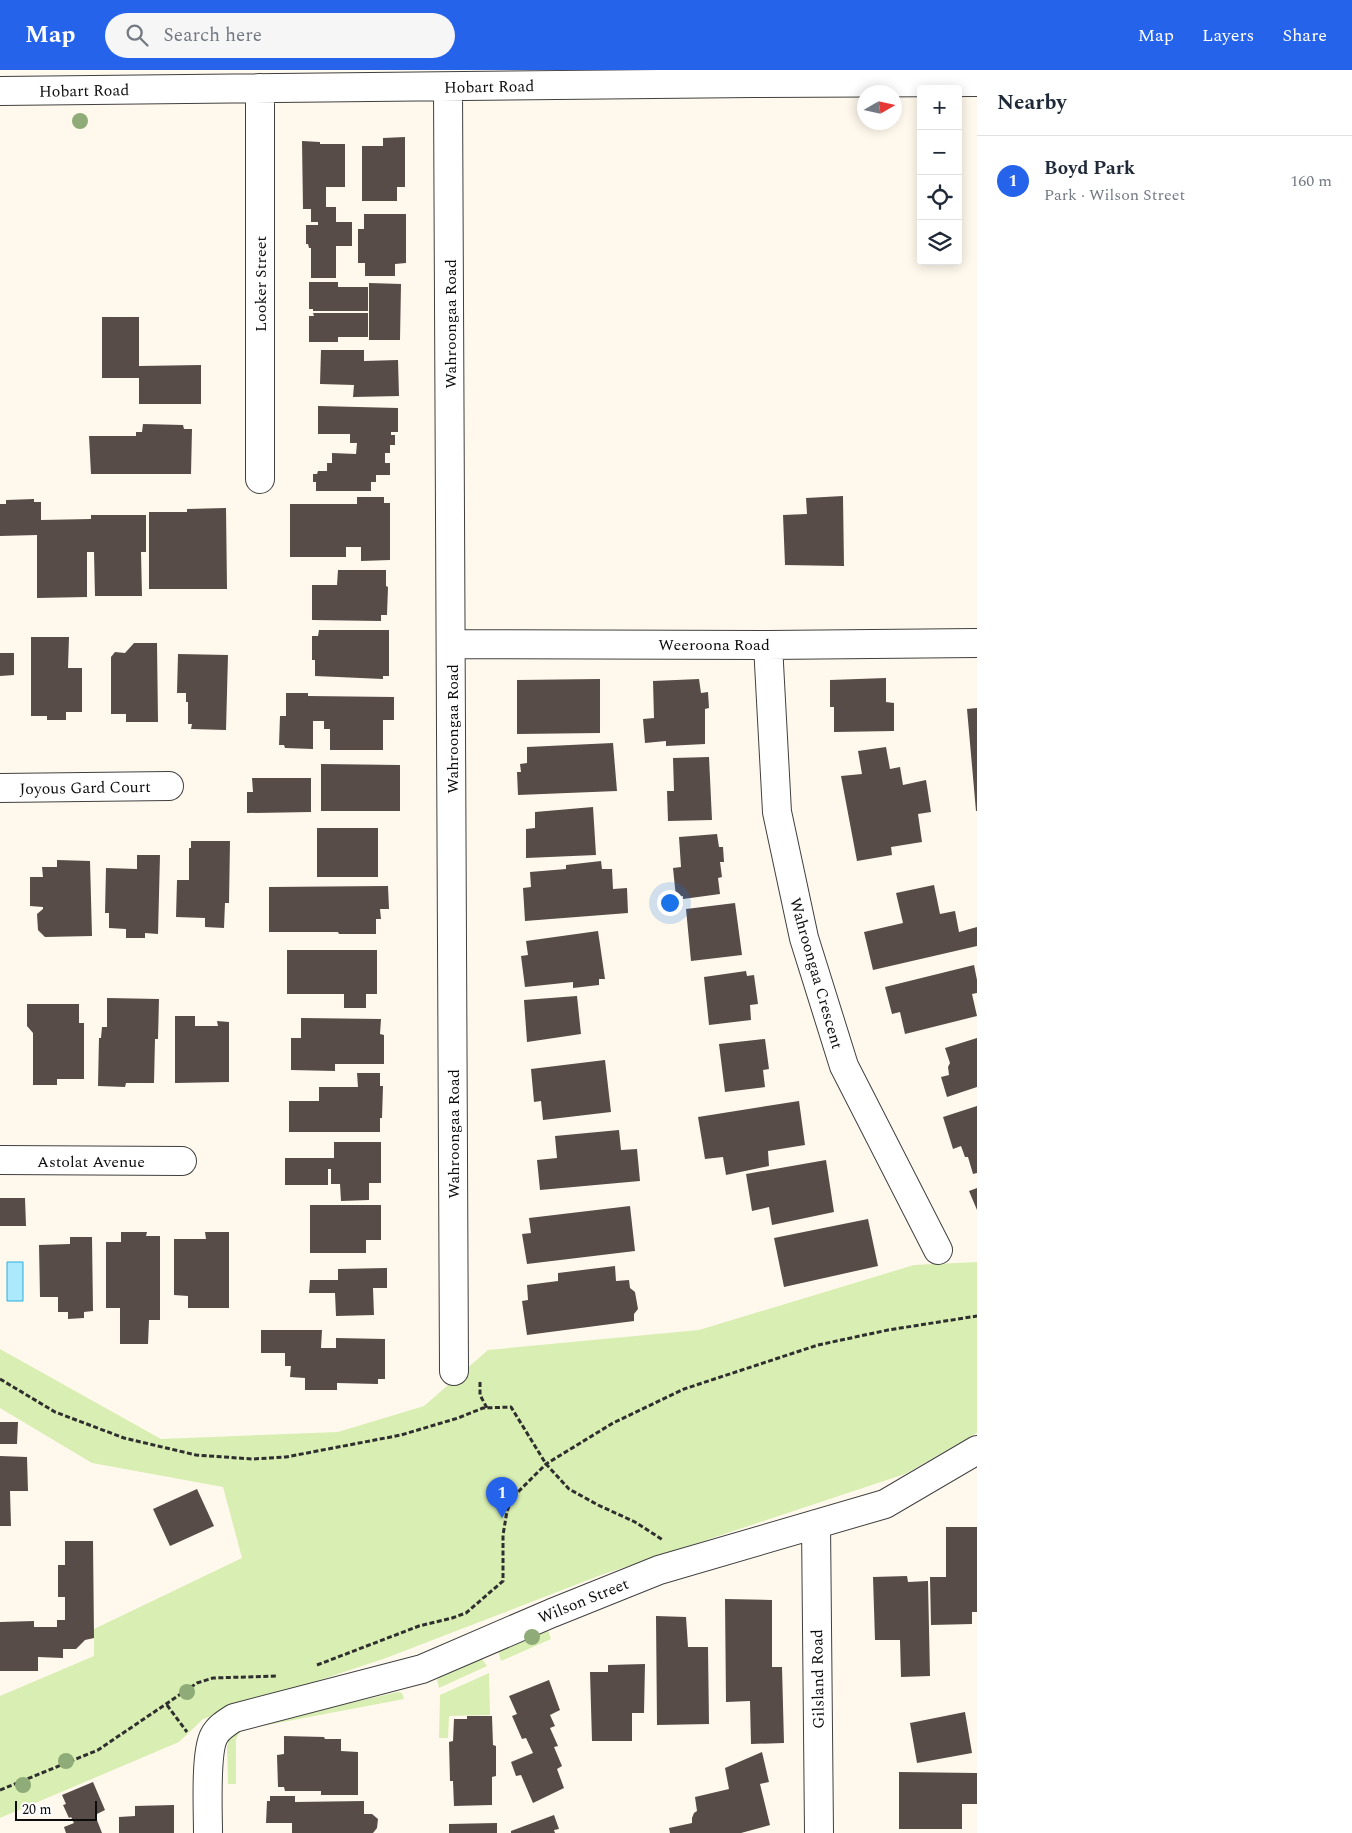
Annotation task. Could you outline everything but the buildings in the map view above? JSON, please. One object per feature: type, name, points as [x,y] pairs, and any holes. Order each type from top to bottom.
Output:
[{"type":"street","name":"Hobart Road","points":[[2,84],[260,88],[377,79],[448,87],[753,76],[977,82]]},
{"type":"street","name":"Wahroongaa Road","points":[[448,87],[454,1371]]},
{"type":"street","name":"Looker Street","points":[[260,88],[260,480]]},
{"type":"street","name":"Weeroona Road","points":[[451,644],[768,645],[977,643]]},
{"type":"street","name":"Wahroongaa Crescent","points":[[768,645],[777,812],[804,938],[844,1066],[938,1250]]},
{"type":"street","name":"Joyous Gard Court","points":[[0,788],[169,786]]},
{"type":"street","name":"Astolat Avenue","points":[[0,1160],[182,1161]]},
{"type":"street","name":"Wilson Street","points":[[208,1833],[210,1748],[214,1735],[222,1725],[234,1718],[422,1669],[552,1612],[659,1570],[885,1504],[977,1450]]},
{"type":"street","name":"Gilsland Road","points":[[816,1524],[819,1833]]},
{"type":"path","points":[[315,1666],[419,1626],[466,1613],[482,1600],[502,1581],[503,1535],[507,1511],[513,1497],[546,1464],[613,1423],[684,1389],[818,1345],[888,1330],[977,1316]]},
{"type":"path","points":[[0,1380],[55,1412],[124,1438],[196,1454],[252,1459],[286,1457],[401,1435],[458,1418],[483,1408],[511,1407],[546,1464],[569,1488],[634,1522],[694,1560]]},
{"type":"path","points":[[0,1790],[98,1750],[197,1683],[213,1678],[280,1676]]},
{"type":"green space","points":[[977,1262],[977,1433],[905,1474],[601,1575],[386,1658],[203,1719],[179,1742],[0,1818],[0,1696],[94,1656],[94,1629],[242,1558],[223,1487],[92,1463],[0,1408],[0,1349],[161,1439],[338,1432],[424,1406],[488,1350],[699,1330],[914,1265]]},
{"type":"green space","points":[[548,1630],[551,1639],[501,1661],[498,1651]]},
{"type":"green space","points":[[482,1659],[487,1666],[439,1688],[437,1679]]},
{"type":"green space","points":[[489,1673],[490,1715],[449,1716],[448,1738],[439,1738],[440,1695]]},
{"type":"green space","points":[[398,1692],[402,1693],[404,1699],[241,1730],[236,1739],[236,1784],[228,1784],[227,1747],[230,1736],[240,1728]]},
{"type":"water","points":[[7,1262],[23,1262],[23,1301],[7,1301]]},
{"type":"place","name":"Boyd Park","points":[[502,1518]]}]
